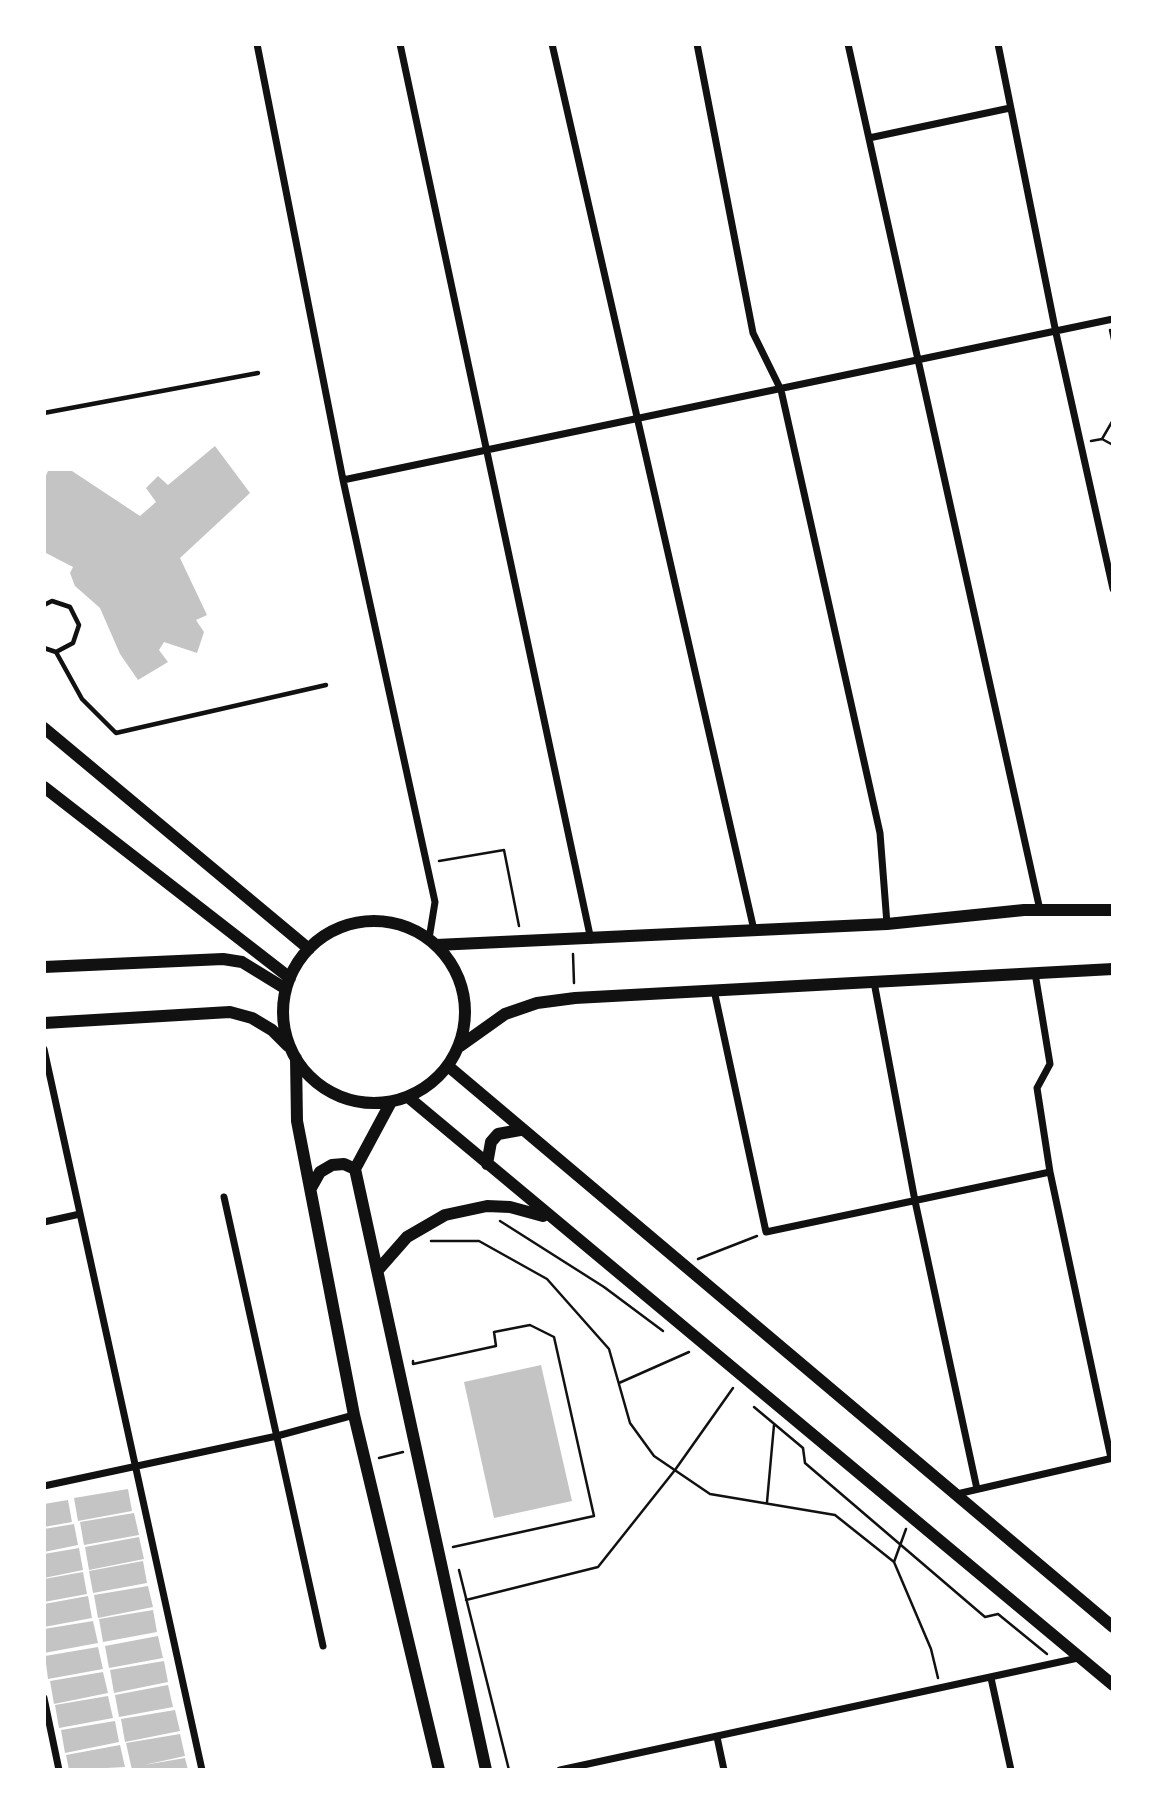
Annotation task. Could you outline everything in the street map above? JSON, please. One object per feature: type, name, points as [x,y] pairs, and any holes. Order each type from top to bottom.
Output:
[{"type":"main road","points":[[44,728],[309,949]]},
{"type":"main road","points":[[44,787],[288,983]]},
{"type":"main road","points":[[433,942],[572,941],[887,923],[1040,910],[1113,910]]},
{"type":"main road","points":[[439,1770],[354,1415],[297,1121],[293,1054],[284,1019],[288,983],[309,949],[342,928],[354,923],[380,921],[406,927],[433,942],[451,962],[465,1003],[460,1046]]},
{"type":"main road","points":[[44,967],[223,959],[242,961],[288,983]]},
{"type":"main road","points":[[44,1023],[230,1012],[252,1018],[272,1030],[309,1076],[327,1090],[347,1099],[369,1104],[408,1097],[430,1085],[448,1066],[460,1046],[505,1014],[537,1003],[575,998],[1113,969]]},
{"type":"main road","points":[[448,1066],[520,1130],[957,1494],[1113,1628]]},
{"type":"main road","points":[[408,1097],[1113,1685]]},
{"type":"main road","points":[[391,1102],[355,1170],[486,1770]]},
{"type":"main road","points":[[487,1164],[491,1142],[509,1130],[520,1130]]},
{"type":"main road","points":[[312,1188],[320,1172],[332,1165],[344,1164],[355,1170]]},
{"type":"main road","points":[[378,1270],[407,1237],[425,1224],[455,1212],[487,1206],[510,1207],[552,1219]]},
{"type":"street","points":[[257,44],[343,480],[435,902],[433,942]]},
{"type":"street","points":[[400,44],[591,940]]},
{"type":"street","points":[[552,44],[754,931]]},
{"type":"street","points":[[697,44],[753,334],[781,390],[880,833],[887,923]]},
{"type":"street","points":[[848,44],[1040,910]]},
{"type":"street","points":[[998,44],[1056,333],[1113,589]]},
{"type":"street","points":[[869,138],[1010,108]]},
{"type":"street","points":[[343,480],[488,448],[918,362],[1113,319]]},
{"type":"street","points":[[957,1494],[1112,1458],[1050,1172],[1037,1088],[1050,1064],[1035,973]]},
{"type":"street","points":[[874,982],[915,1200],[977,1489]]},
{"type":"street","points":[[715,990],[766,1232],[1050,1172]]},
{"type":"street","points":[[44,1049],[202,1770]]},
{"type":"street","points":[[224,1197],[323,1646]]},
{"type":"street","points":[[44,1222],[80,1214]]},
{"type":"street","points":[[44,1486],[277,1436],[354,1415]]},
{"type":"street","points":[[560,1770],[1078,1658]]},
{"type":"street","points":[[991,1678],[1012,1770]]},
{"type":"street","points":[[44,1698],[60,1770]]},
{"type":"street","points":[[718,1737],[724,1770]]},
{"type":"lane","points":[[44,413],[258,373]]},
{"type":"lane","points":[[44,605],[52,601],[70,607],[79,625],[74,643],[56,652]]},
{"type":"lane","points":[[44,648],[56,652],[82,699],[116,733],[326,685]]},
{"type":"path","points":[[1102,439],[1113,420]]},
{"type":"path","points":[[1081,443],[1102,439],[1113,445]]},
{"type":"path","points":[[426,863],[504,850],[523,943]]},
{"type":"path","points":[[572,941],[575,998]]},
{"type":"path","points":[[489,1220],[499,1221],[592,1280],[667,1334]]},
{"type":"path","points":[[682,1265],[766,1232]]},
{"type":"path","points":[[431,1235],[424,1241],[479,1241],[547,1279],[610,1349],[630,1423],[653,1456],[710,1494],[835,1515],[894,1562],[931,1649],[941,1689]]},
{"type":"path","points":[[410,1350],[413,1364],[496,1346],[494,1332],[530,1325],[554,1337],[594,1516],[453,1547]]},
{"type":"path","points":[[619,1383],[690,1352],[684,1347]]},
{"type":"path","points":[[450,1605],[598,1567],[675,1470],[741,1377]]},
{"type":"path","points":[[753,1406],[803,1448],[805,1463],[985,1617],[998,1614],[1057,1663]]},
{"type":"path","points":[[767,1502],[774,1424],[781,1410]]},
{"type":"path","points":[[365,1462],[417,1449]]},
{"type":"path","points":[[894,1562],[899,1543],[911,1518]]},
{"type":"path","points":[[456,1560],[509,1770]]},
{"type":"building","points":[[215,446],[250,493],[180,558],[207,615],[196,620],[204,632],[197,653],[164,642],[159,650],[168,662],[138,680],[120,654],[100,608],[75,586],[70,573],[73,567],[44,552],[44,480],[48,471],[72,471],[140,516],[156,502],[146,488],[158,476],[168,485]]},
{"type":"building","points":[[541,1365],[572,1501],[494,1518],[464,1382]]},
{"type":"building","points":[[128,1489],[132,1511],[78,1521],[74,1498]]},
{"type":"building","points":[[68,1500],[72,1522],[44,1527],[44,1504]]},
{"type":"building","points":[[134,1513],[139,1535],[84,1545],[80,1522]]},
{"type":"building","points":[[74,1524],[78,1545],[44,1552],[44,1529]]},
{"type":"building","points":[[139,1537],[144,1559],[89,1570],[85,1547]]},
{"type":"building","points":[[79,1548],[83,1570],[44,1578],[44,1554]]},
{"type":"building","points":[[143,1561],[147,1583],[93,1593],[89,1571]]},
{"type":"building","points":[[83,1572],[87,1594],[44,1602],[44,1579]]},
{"type":"building","points":[[148,1586],[153,1607],[98,1618],[94,1595]]},
{"type":"building","points":[[88,1596],[92,1618],[44,1627],[44,1604]]},
{"type":"building","points":[[153,1610],[157,1632],[103,1642],[99,1619]]},
{"type":"building","points":[[93,1621],[98,1643],[44,1653],[44,1629]]},
{"type":"building","points":[[158,1636],[163,1658],[109,1668],[105,1646]]},
{"type":"building","points":[[98,1647],[103,1669],[48,1679],[45,1656]]},
{"type":"building","points":[[164,1661],[168,1682],[114,1693],[110,1670]]},
{"type":"building","points":[[103,1672],[108,1693],[54,1704],[50,1681]]},
{"type":"building","points":[[168,1685],[173,1707],[119,1717],[115,1695]]},
{"type":"building","points":[[108,1696],[113,1718],[59,1728],[55,1705]]},
{"type":"building","points":[[175,1710],[180,1731],[125,1742],[121,1719]]},
{"type":"building","points":[[115,1721],[119,1742],[65,1753],[61,1730]]},
{"type":"building","points":[[180,1734],[185,1756],[144,1765],[185,1758],[188,1770],[132,1770],[126,1743]]},
{"type":"building","points":[[120,1745],[125,1767],[69,1770],[66,1755]]}]
